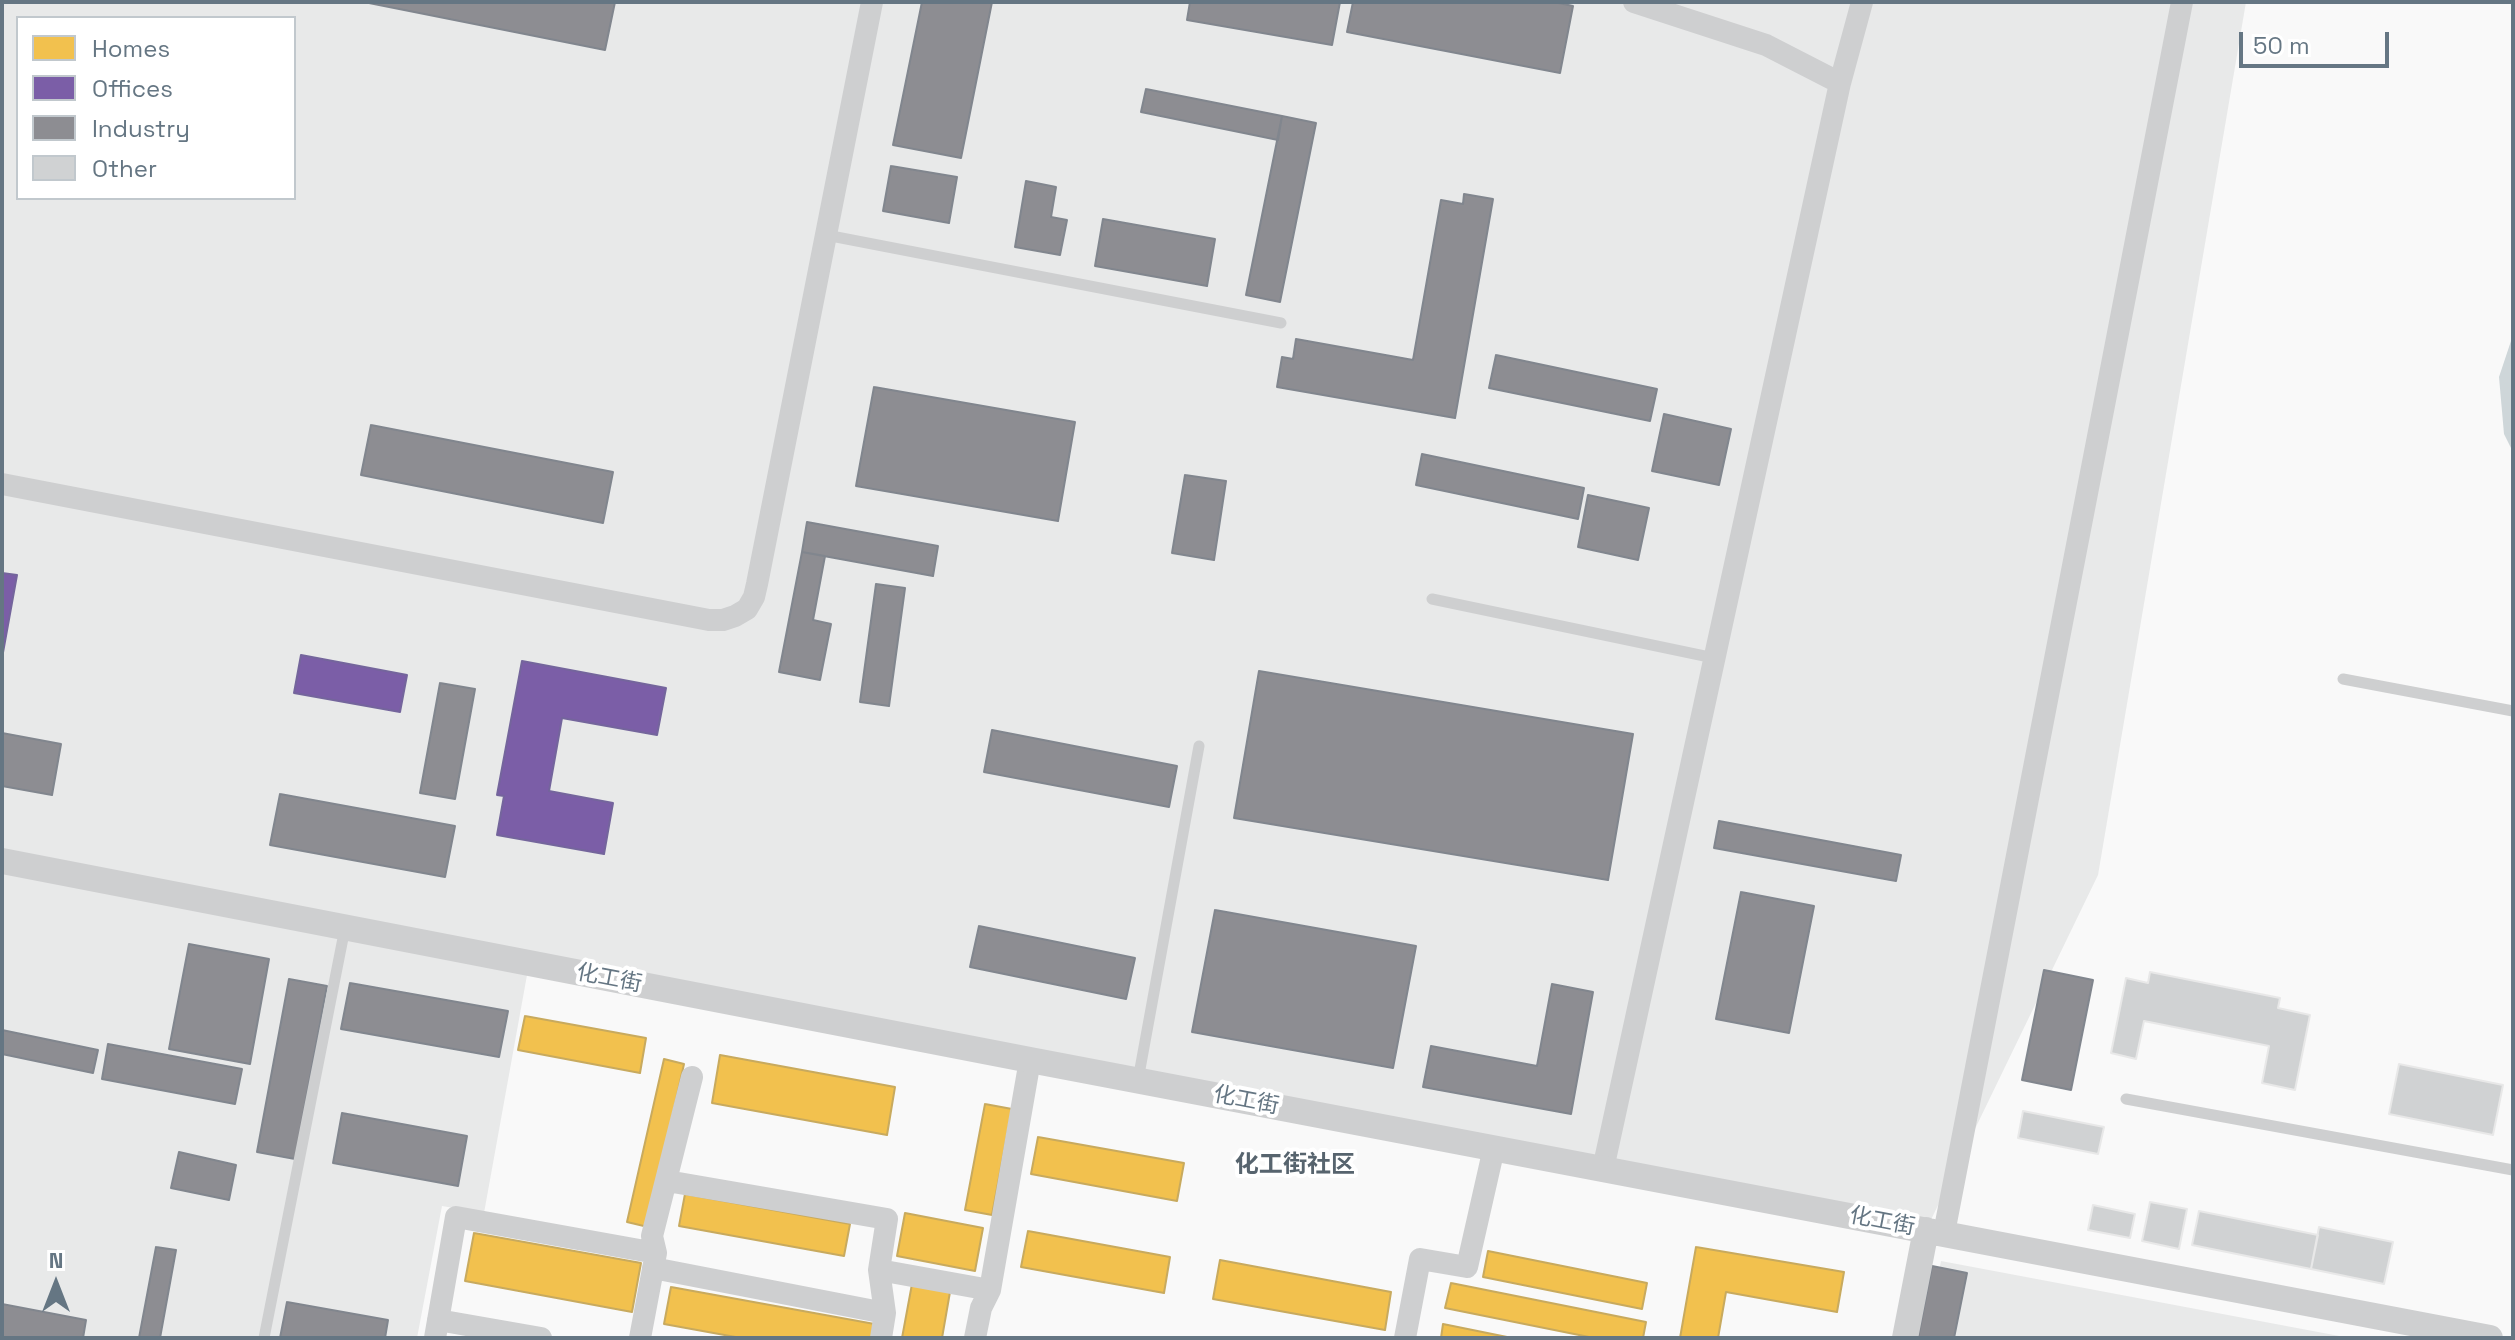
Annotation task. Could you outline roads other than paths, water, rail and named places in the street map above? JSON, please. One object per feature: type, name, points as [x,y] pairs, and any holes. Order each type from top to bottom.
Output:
[{"type":"street","points":[[2,484],[709,620],[723,620],[747,609],[754,597],[872,2]]},
{"type":"street","points":[[1634,2],[1766,45],[1840,83]]},
{"type":"street","points":[[1603,1169],[1840,83],[1862,2]]},
{"type":"street","points":[[1905,1338],[1935,1232],[2182,2]]},
{"type":"street","name":"化工街","points":[[2,861],[2490,1338]]},
{"type":"street","points":[[975,1338],[981,1308],[990,1290],[1030,1060]]},
{"type":"street","points":[[640,1338],[654,1261],[652,1236],[692,1077]]},
{"type":"street","points":[[1405,1338],[1420,1259],[1467,1267],[1494,1148]]},
{"type":"street","points":[[667,1181],[887,1219],[879,1270],[885,1313],[881,1338]]},
{"type":"street","points":[[541,1338],[437,1329],[456,1217],[885,1313]]},
{"type":"street","points":[[879,1270],[990,1290]]},
{"type":"lane","points":[[826,235],[1281,323]]},
{"type":"lane","points":[[1432,599],[1714,658]]},
{"type":"lane","points":[[2343,679],[2513,711]]},
{"type":"lane","points":[[1137,1080],[1199,746]]},
{"type":"lane","points":[[264,1338],[345,928]]},
{"type":"lane","points":[[2126,1099],[2513,1170]]},
{"type":"district","name":"化工街社区","points":[[1295,1165]]}]
